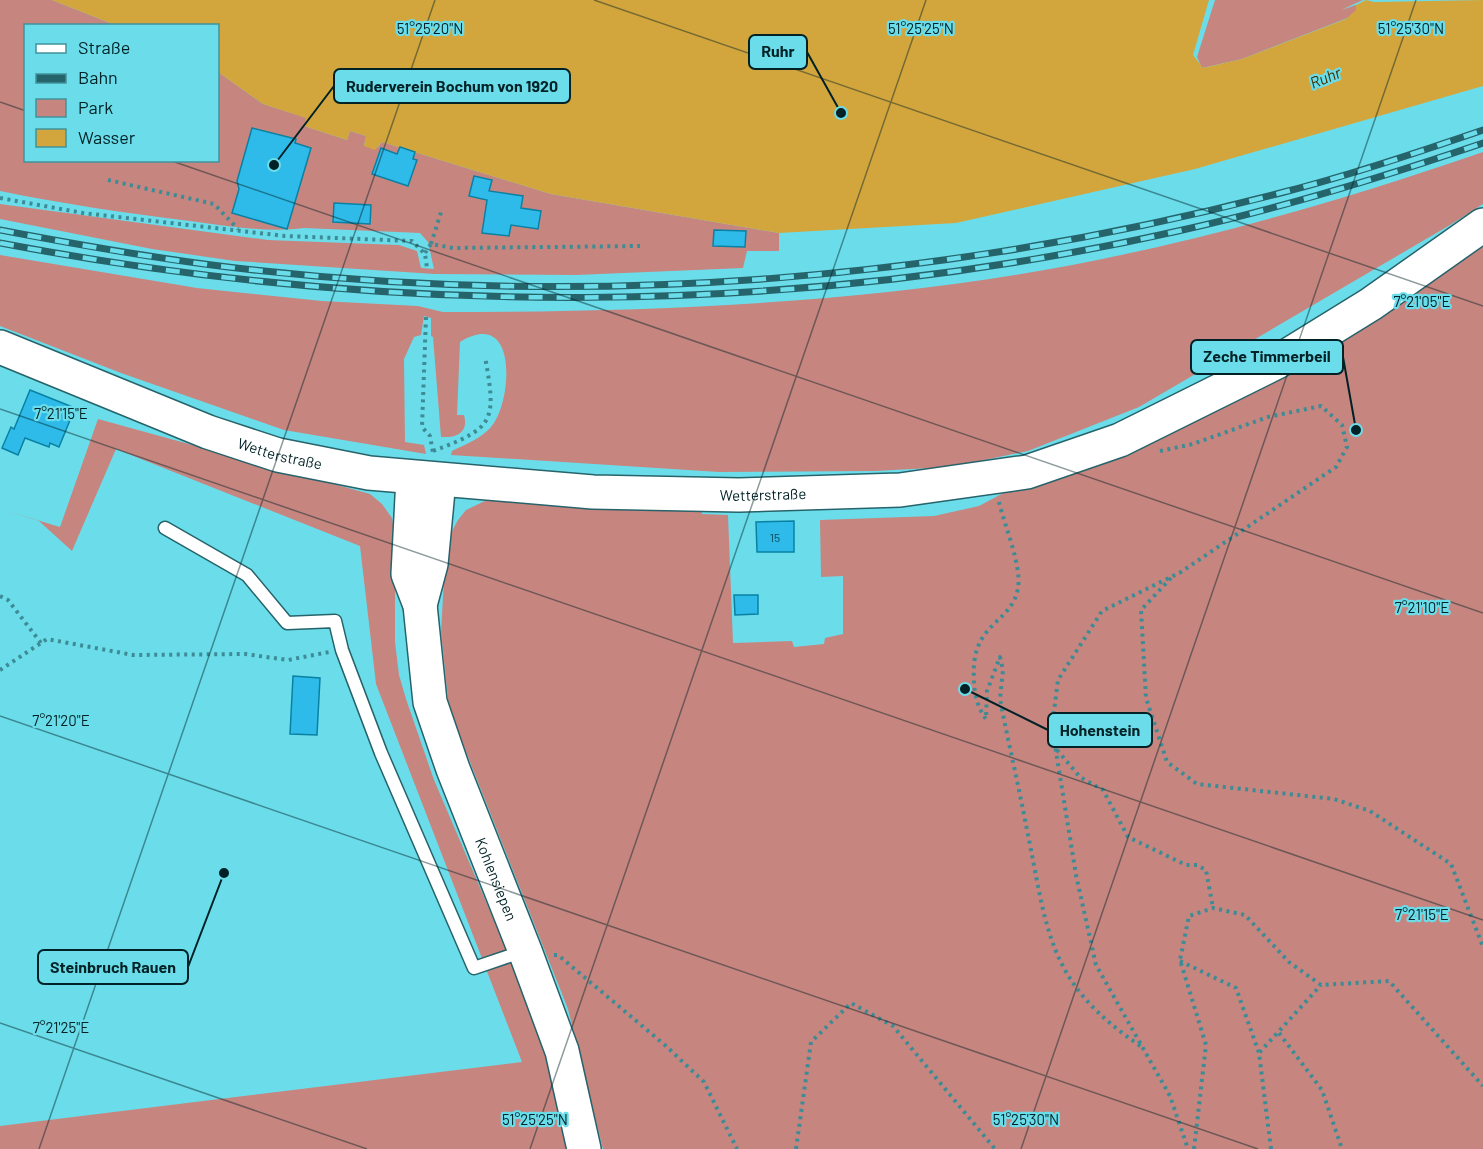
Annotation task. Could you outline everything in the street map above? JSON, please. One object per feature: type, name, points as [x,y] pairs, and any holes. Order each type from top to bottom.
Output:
[{"type":"main road","name":"Wetterstraße","points":[[0,347],[208,432],[278,455],[359,471],[428,470],[593,492],[739,495],[890,490],[1027,472],[1120,440],[1277,362],[1371,304],[1483,225]]},
{"type":"main road","name":"Kohlensiepen","points":[[428,470],[431,564],[420,605],[430,702],[453,769],[562,1052],[584,1149]]},
{"type":"lane","points":[[165,528],[247,575],[287,623],[335,621],[342,650],[381,753],[474,968],[525,951]]},
{"type":"path","points":[[108,180],[214,204],[239,230]]},
{"type":"path","points":[[0,198],[83,213],[285,236],[412,241],[425,254]]},
{"type":"path","points":[[426,268],[425,254],[431,244],[442,209]]},
{"type":"path","points":[[431,244],[453,248],[640,246]]},
{"type":"path","points":[[426,317],[422,427],[430,436],[428,470]]},
{"type":"path","points":[[428,470],[473,435],[489,417],[492,391],[485,357]]},
{"type":"path","points":[[1120,440],[1155,452],[1193,444],[1268,417],[1321,406],[1342,425],[1347,447],[1336,466],[1174,575],[1102,611],[1058,680],[1052,727],[1076,875],[1096,964],[1170,1096],[1188,1149]]},
{"type":"path","points":[[993,478],[1019,575],[1018,589],[1014,599],[978,643],[973,657],[977,699],[986,719],[988,683],[1000,657],[1003,670],[1000,699],[1042,915],[1050,939],[1082,997],[1114,1028],[1144,1049]]},
{"type":"path","points":[[1174,575],[1141,610],[1146,698],[1167,762],[1197,784],[1334,799],[1370,810],[1451,864],[1483,947]]},
{"type":"path","points":[[0,596],[8,600],[41,643]]},
{"type":"path","points":[[0,670],[47,639],[133,655],[245,654],[288,660],[342,650]]},
{"type":"path","points":[[1056,748],[1080,777],[1103,790],[1128,837],[1186,865],[1197,864],[1206,870],[1213,908]]},
{"type":"path","points":[[1194,1149],[1206,1045],[1180,960],[1189,915],[1213,908],[1245,915],[1289,962],[1321,985],[1389,981],[1483,1086]]},
{"type":"path","points":[[525,951],[558,955],[666,1046],[704,1082],[737,1149]]},
{"type":"path","points":[[1180,960],[1236,988],[1259,1053],[1271,1149]]},
{"type":"path","points":[[1259,1053],[1321,985]]},
{"type":"path","points":[[796,1149],[811,1042],[851,1003],[893,1026],[995,1149]]},
{"type":"path","points":[[1279,1032],[1322,1090],[1342,1149]]},
{"type":"green space","points":[[0,0],[52,0],[112,24],[24,24],[24,162],[219,162],[219,73],[263,104],[307,118],[304,126],[347,140],[350,131],[366,136],[364,146],[378,147],[382,142],[551,194],[779,233],[779,251],[747,251],[743,268],[576,275],[435,274],[235,261],[152,249],[0,219],[0,204],[268,240],[399,245],[417,251],[421,268],[434,269],[428,242],[420,233],[247,228],[95,208],[0,191]]},
{"type":"green space","points":[[1215,0],[1363,0],[1341,10],[1356,5],[1357,10],[1350,17],[1242,59],[1202,68],[1197,57]]},
{"type":"green space","points":[[1483,152],[1483,204],[1450,225],[1139,407],[1028,451],[950,467],[875,471],[719,472],[451,455],[452,451],[480,436],[494,423],[505,393],[505,358],[500,345],[492,336],[478,334],[460,342],[457,415],[464,415],[465,426],[460,433],[452,437],[441,437],[431,318],[424,316],[421,335],[414,337],[404,359],[405,442],[424,445],[426,454],[284,430],[121,373],[0,326],[0,255],[197,288],[322,301],[418,306],[443,312],[660,308],[805,300],[949,285],[1021,274],[1138,251],[1197,238],[1312,207]]},
{"type":"green space","points":[[1483,239],[1483,1149],[603,1149],[568,1009],[449,709],[441,632],[445,561],[450,535],[466,510],[487,500],[702,507],[702,514],[728,515],[733,643],[792,641],[794,647],[824,644],[825,638],[843,634],[843,576],[821,577],[820,520],[934,516],[979,506]]},
{"type":"green space","points":[[98,419],[370,494],[382,504],[392,518],[395,538],[395,642],[399,675],[434,780],[505,946],[543,1047],[570,1149],[0,1149],[0,1126],[522,1062],[376,684],[360,546],[116,449],[72,551],[39,521],[0,509],[60,527]]},
{"type":"water","points":[[52,0],[1209,0],[1193,55],[1203,68],[1242,59],[1346,19],[1356,10],[1356,5],[1366,0],[1374,2],[1483,0],[1483,86],[1195,169],[956,223],[779,233],[551,194],[382,142],[375,150],[364,146],[366,136],[350,131],[347,140],[304,126],[306,118],[263,104],[219,73],[219,24],[112,24]]},
{"type":"building","points":[[252,128],[296,139],[295,143],[311,148],[287,229],[232,213],[239,189],[237,181]]},
{"type":"building","points":[[400,147],[415,152],[413,159],[417,160],[408,186],[372,174],[381,148],[397,154]]},
{"type":"building","points":[[474,176],[492,180],[489,191],[523,196],[521,208],[541,211],[538,229],[511,225],[509,236],[482,233],[487,200],[469,196]]},
{"type":"building","points":[[334,203],[371,205],[370,224],[333,222]]},
{"type":"building","points":[[714,230],[746,231],[745,247],[713,246]]},
{"type":"building","points":[[30,390],[75,408],[59,447],[50,443],[49,447],[25,438],[18,455],[2,448],[11,427],[14,429]]},
{"type":"building","points":[[794,521],[794,552],[757,552],[756,522]]},
{"type":"building","points":[[734,595],[758,595],[758,614],[735,615]]},
{"type":"building","points":[[293,676],[320,678],[317,735],[290,734]]},
{"type":"railway","points":[[0,230],[190,262],[384,281],[514,286],[645,285],[775,278],[904,265],[1033,246],[1161,222],[1313,184],[1483,130]]},
{"type":"railway","points":[[0,243],[147,267],[294,285],[442,295],[590,297],[738,293],[885,280],[1032,260],[1178,231],[1332,191],[1483,143]]},
{"type":"place","name":"Ruhr","points":[[841,113]]},
{"type":"place","name":"Ruderverein Bochum von 1920","points":[[274,165]]},
{"type":"place","name":"Zeche Timmerbeil","points":[[1356,430]]},
{"type":"place","name":"Hohenstein","points":[[965,689]]},
{"type":"place","name":"Steinbruch Rauen","points":[[224,873]]}]
